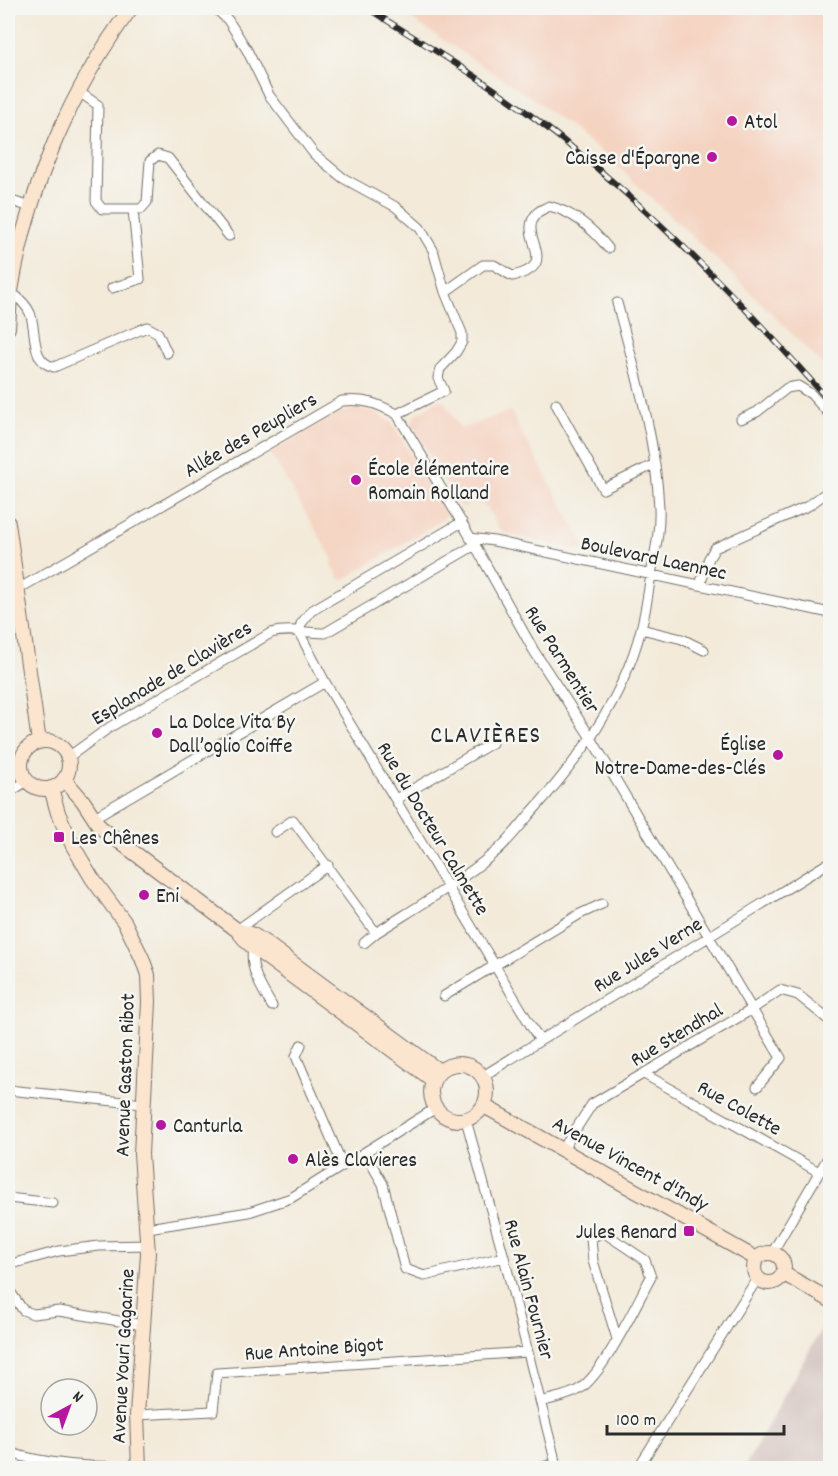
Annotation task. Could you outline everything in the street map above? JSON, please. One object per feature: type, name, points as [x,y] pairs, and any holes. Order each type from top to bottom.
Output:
[{"type":"street","points":[[8,328],[11,292],[31,207],[50,154],[79,92],[131,8]]},
{"type":"street","points":[[215,8],[228,21],[248,50],[269,95],[314,154],[343,178],[396,207],[420,228],[434,250],[445,292],[462,333],[462,342],[455,354],[440,369],[438,378],[444,391],[397,414],[462,522],[311,611],[301,624],[299,633]]},
{"type":"street","points":[[79,92],[98,105],[96,201],[102,209],[141,209],[147,202],[150,160],[158,155],[168,158],[229,236]]},
{"type":"street","points":[[8,201],[31,207]]},
{"type":"street","points":[[445,292],[483,265],[494,265],[512,276],[525,273],[534,267],[538,255],[530,232],[531,224],[537,213],[549,206],[563,209],[580,221],[596,233],[608,248]]},
{"type":"street","points":[[112,288],[140,279],[133,210]]},
{"type":"street","points":[[11,292],[23,302],[31,315],[34,341],[40,358],[48,366],[54,368],[147,327],[158,333],[167,353]]},
{"type":"street","points":[[364,943],[449,887],[495,853],[554,788],[591,738],[611,703],[633,653],[641,629],[659,542],[659,508],[655,464],[647,418],[617,303]]},
{"type":"street","points":[[741,419],[758,412],[787,388],[798,386],[811,394],[831,415]]},
{"type":"street","name":"Allée des Peupliers","points":[[12,588],[342,401],[362,399],[397,414]]},
{"type":"street","points":[[556,404],[603,489],[655,464]]},
{"type":"street","points":[[700,585],[709,558],[715,548],[808,506],[831,490]]},
{"type":"street","name":"Rue Parmentier","points":[[462,522],[534,651],[591,738],[709,937]]},
{"type":"street","points":[[8,523],[12,588],[39,742]]},
{"type":"street","name":"Boulevard Laennec","points":[[473,541],[494,541],[831,613]]},
{"type":"street","name":"Esplanade de Clavières","points":[[67,758],[110,728],[271,633],[284,629],[299,633],[325,633],[473,541]]},
{"type":"street","points":[[641,629],[682,639],[704,650]]},
{"type":"street","name":"Rue du Docteur Calmette","points":[[299,633],[325,682],[540,1041]]},
{"type":"street","points":[[93,818],[325,682]]},
{"type":"street","points":[[39,742],[51,742],[58,745],[67,758],[68,769],[64,779],[51,788],[38,788],[27,781],[22,771],[21,764],[25,752],[31,745],[39,742]]},
{"type":"street","points":[[396,799],[492,743]]},
{"type":"street","points":[[8,756],[21,764]]},
{"type":"street","points":[[64,779],[83,801],[100,827],[123,846],[237,930],[253,947],[436,1076]]},
{"type":"street","points":[[8,793],[27,781]]},
{"type":"street","name":"Avenue Gaston Ribot","points":[[51,788],[58,813],[73,846],[92,878],[125,923],[148,975],[149,1002],[141,1154],[148,1245]]},
{"type":"street","points":[[275,832],[293,820],[376,933]]},
{"type":"street","name":"Rue Jules Verne","points":[[483,1076],[831,862]]},
{"type":"street","points":[[237,930],[328,865]]},
{"type":"street","points":[[444,996],[580,914],[602,904]]},
{"type":"street","points":[[237,930],[253,935],[264,942],[436,1076]]},
{"type":"street","name":"Rue Stendhal","points":[[563,1149],[592,1104],[751,1010],[709,937]]},
{"type":"street","points":[[253,947],[251,958],[256,978],[272,1006]]},
{"type":"street","points":[[757,1087],[781,1058],[751,1010],[780,990],[798,994],[831,1021]]},
{"type":"street","points":[[301,1045],[296,1056],[343,1166]]},
{"type":"street","points":[[467,1064],[483,1076],[487,1086],[484,1106],[476,1115],[466,1120],[449,1119],[436,1108],[431,1100],[430,1090],[436,1076],[447,1065],[467,1064]]},
{"type":"street","name":"Rue Colette","points":[[644,1074],[819,1172]]},
{"type":"street","points":[[8,1090],[142,1104]]},
{"type":"street","name":"Avenue Vincent d'Indy","points":[[484,1106],[757,1259]]},
{"type":"street","points":[[148,1228],[193,1222],[268,1207],[291,1198],[436,1108]]},
{"type":"street","name":"Rue Alain Fournier","points":[[466,1120],[504,1257],[557,1466]]},
{"type":"street","points":[[366,1153],[383,1184],[405,1269],[424,1276],[504,1257]]},
{"type":"street","points":[[772,1253],[831,1154]]},
{"type":"street","points":[[8,1198],[53,1203]]},
{"type":"street","points":[[541,1402],[580,1389],[602,1366],[617,1339],[651,1277],[645,1260],[603,1232],[591,1238],[593,1261],[617,1339]]},
{"type":"street","points":[[8,1265],[59,1251],[99,1246],[148,1245]]},
{"type":"street","name":"Avenue Youri Gagarine","points":[[139,1467],[137,1415],[148,1245]]},
{"type":"street","points":[[766,1253],[772,1253],[783,1261],[784,1274],[775,1283],[769,1284],[757,1279],[754,1265],[757,1259],[766,1253]]},
{"type":"street","points":[[784,1274],[831,1300]]},
{"type":"street","points":[[638,1468],[757,1279]]},
{"type":"street","points":[[8,1284],[11,1293],[23,1310],[33,1314],[60,1311],[143,1325]]},
{"type":"street","name":"Rue Antoine Bigot","points":[[137,1415],[213,1411],[217,1373],[528,1352]]},
{"type":"street","points":[[8,1452],[21,1457],[90,1466],[139,1467]]},
{"type":"street","points":[[19,1468],[21,1457]]},
{"type":"street","points":[[539,1468],[557,1466]]},
{"type":"shaded area","points":[[394,8],[830,8],[830,372],[734,276],[602,152],[532,98]]},
{"type":"shaded area","points":[[438,400],[444,401],[461,429],[510,411],[588,552],[502,532],[484,505],[478,502],[464,507],[459,505],[412,425],[414,416]]},
{"type":"shaded area","name":"École élémentaire Romain Rolland","points":[[356,408],[375,412],[392,423],[446,516],[341,581],[332,565],[333,560],[270,452],[333,415]]},
{"type":"shaded area","points":[[830,1317],[830,1468],[744,1468],[827,1319]]},
{"type":"railway","points":[[367,8],[496,90],[577,151],[616,184],[727,290],[830,402]]},
{"type":"place","name":"Atol","points":[[732,121]]},
{"type":"place","name":"Caisse d'Épargne","points":[[712,157]]},
{"type":"place","name":"École élémentaire Romain Rolland","points":[[356,480]]},
{"type":"place","name":"La Dolce Vita By Dall’oglio Coiffe","points":[[157,733]]},
{"type":"place","name":"Église Notre-Dame-des-Clés","points":[[778,755]]},
{"type":"place","name":"Les Chênes","points":[[59,837]]},
{"type":"place","name":"Eni","points":[[144,895]]},
{"type":"place","name":"Canturla","points":[[161,1125]]},
{"type":"place","name":"Alès Clavieres","points":[[293,1159]]},
{"type":"place","name":"Jules Renard","points":[[689,1231]]},
{"type":"district","name":"CLAVIÈRES","points":[[486,734]]}]
